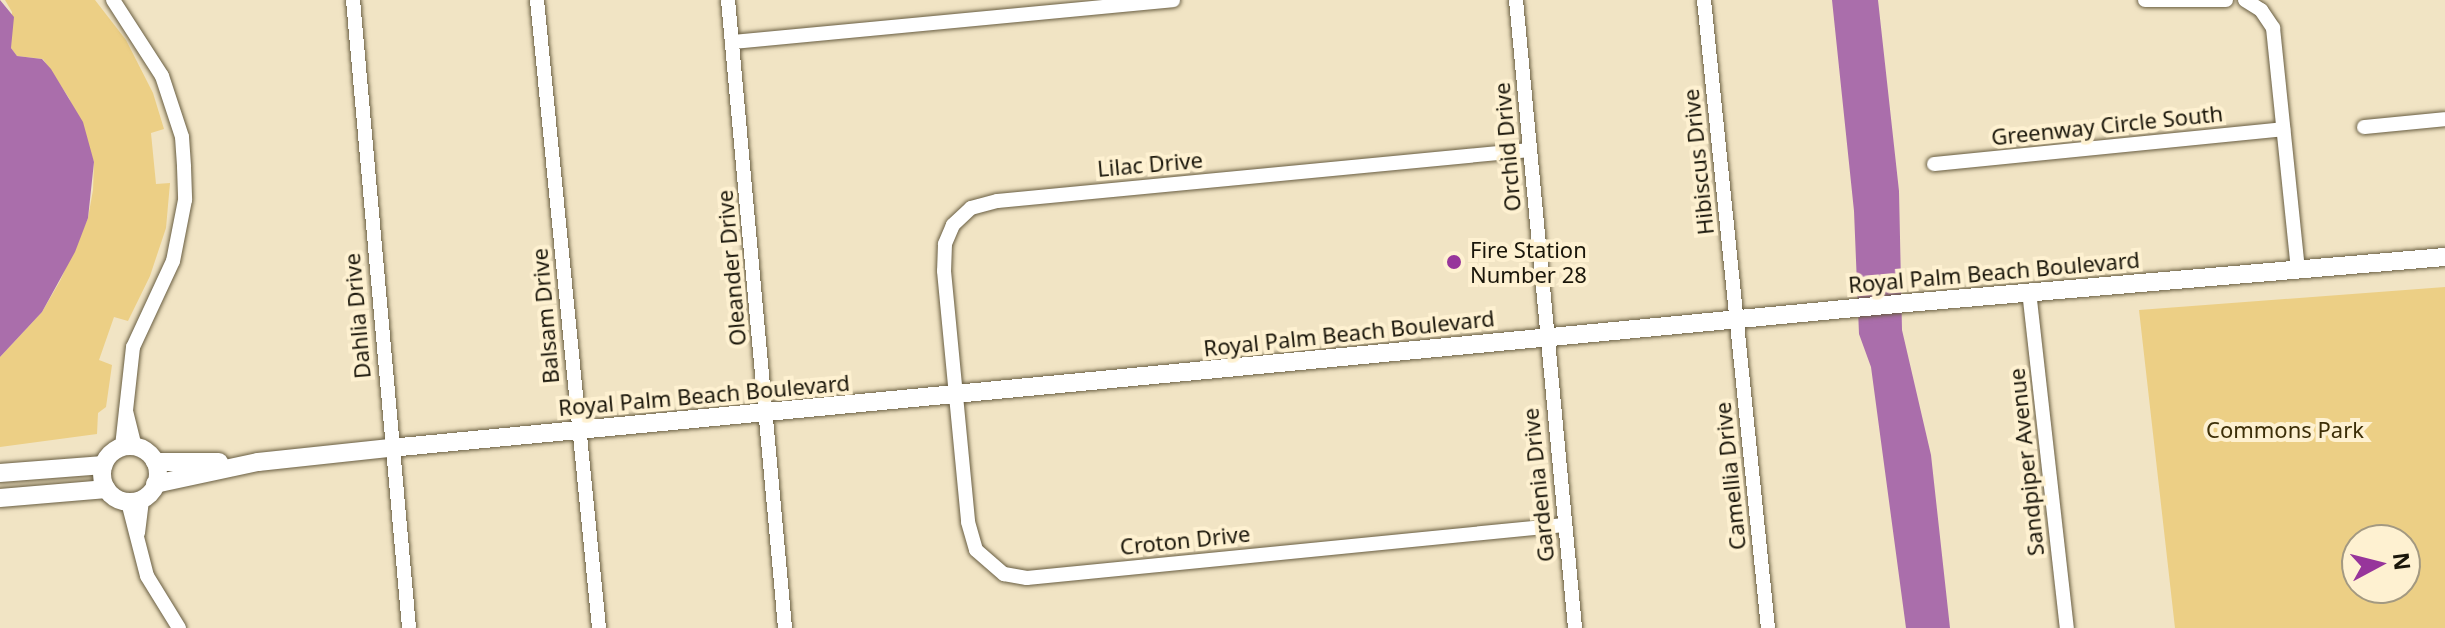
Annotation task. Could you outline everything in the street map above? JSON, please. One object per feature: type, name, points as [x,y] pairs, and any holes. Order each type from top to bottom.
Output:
[{"type":"street","points":[[113,0],[162,76],[182,137],[184,167],[185,200],[173,261],[133,347],[125,407],[128,446]]},
{"type":"street","name":"Dahlia Drive","points":[[353,0],[390,448],[409,628]]},
{"type":"street","name":"Balsam Drive","points":[[537,0],[599,628]]},
{"type":"street","name":"Oleander Drive","points":[[728,0],[785,628]]},
{"type":"street","points":[[732,42],[1173,0]]},
{"type":"street","name":"Orchid Drive","points":[[1516,0],[1546,338]]},
{"type":"street","name":"Hibiscus Drive","points":[[1704,0],[1735,320]]},
{"type":"street","points":[[2145,0],[2226,0]]},
{"type":"street","points":[[2245,0],[2261,10],[2273,28],[2298,271]]},
{"type":"street","points":[[2364,127],[2445,119]]},
{"type":"street","name":"Greenway Circle South","points":[[1934,164],[2283,129]]},
{"type":"street","name":"Lilac Drive","points":[[956,395],[945,244],[953,225],[971,208],[997,201],[1530,150]]},
{"type":"street","name":"Royal Palm Beach Boulevard","points":[[155,462],[258,462],[2029,291],[2445,257]]},
{"type":"street","name":"Sandpiper Avenue","points":[[2029,291],[2067,628]]},
{"type":"street","name":"Camellia Drive","points":[[1735,320],[1768,628]]},
{"type":"street","name":"Gardenia Drive","points":[[1546,338],[1575,628]]},
{"type":"street","name":"Croton Drive","points":[[956,395],[968,522],[976,550],[1004,574],[1027,578],[1564,525]]},
{"type":"street","points":[[128,446],[155,462],[142,495],[139,549],[157,596],[179,628]]},
{"type":"street","points":[[0,473],[104,465],[128,446]]},
{"type":"street","name":"Royal Palm Beach Boulevard","points":[[142,495],[258,462]]},
{"type":"street","points":[[104,465],[107,489]]},
{"type":"street","points":[[0,498],[107,489],[142,495]]},
{"type":"green space","points":[[5,0],[95,0],[126,40],[153,93],[164,129],[151,133],[156,184],[170,183],[166,228],[150,276],[128,321],[114,317],[99,360],[112,365],[106,407],[98,413],[97,434],[0,447],[0,357],[42,312],[60,281],[88,218],[94,162],[69,98],[43,59],[17,56],[11,48],[12,12]]},
{"type":"green space","name":"Commons Park","points":[[2445,287],[2445,628],[2175,628],[2139,310]]},
{"type":"shaded area","points":[[0,0],[14,17],[11,48],[17,56],[42,59],[51,69],[83,122],[94,162],[88,218],[75,252],[42,312],[0,357]]},
{"type":"shaded area","points":[[1832,0],[1878,0],[1899,191],[1902,330],[1931,455],[1950,628],[1906,628],[1871,367],[1859,334],[1854,211]]},
{"type":"place","name":"Fire Station Number 28","points":[[1454,262]]}]
